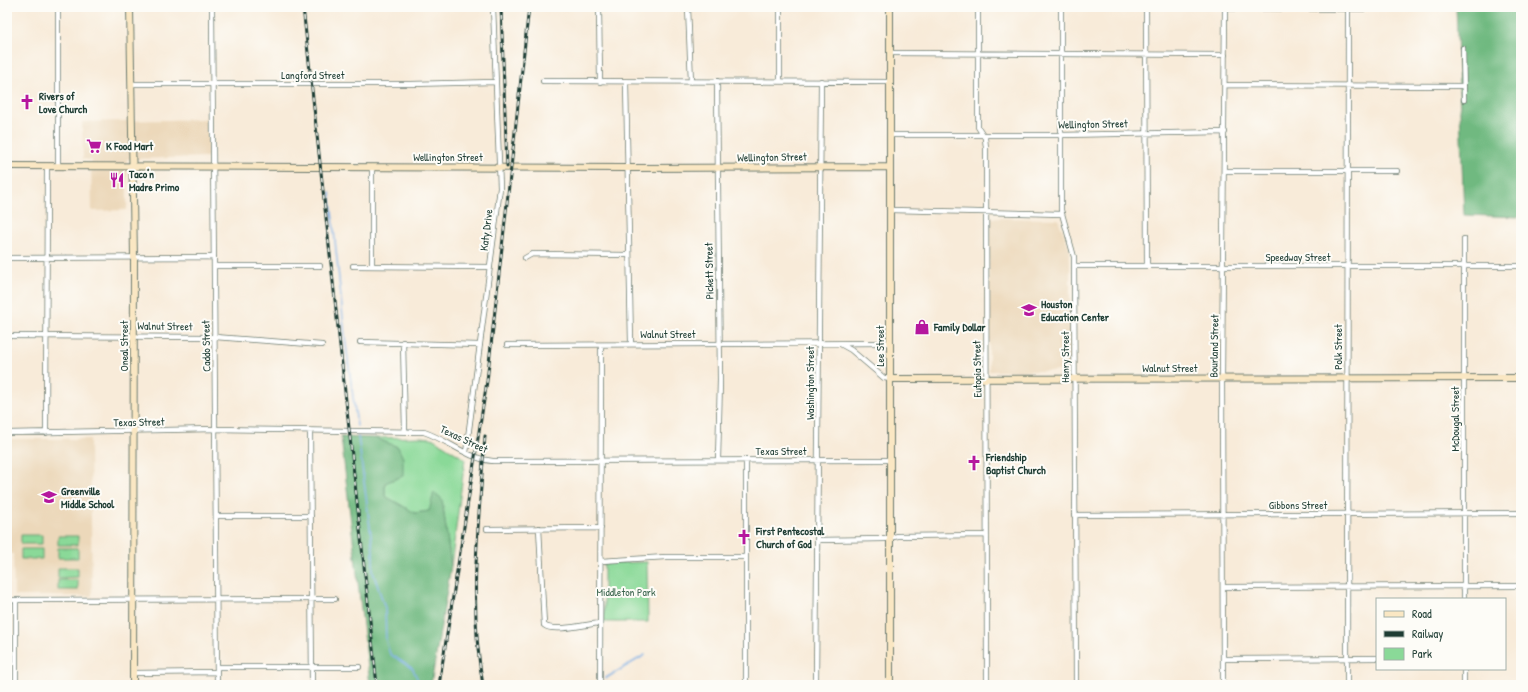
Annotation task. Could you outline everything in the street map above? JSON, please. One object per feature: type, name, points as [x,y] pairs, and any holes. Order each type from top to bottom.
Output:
[{"type":"street","points":[[58,7],[58,166]]},
{"type":"street","name":"Oneal Street","points":[[130,7],[134,258],[133,685]]},
{"type":"street","name":"Caddo Street","points":[[212,7],[217,685]]},
{"type":"street","name":"Katy Drive","points":[[466,453],[500,188],[493,7]]},
{"type":"street","points":[[599,7],[600,82]]},
{"type":"street","points":[[688,7],[691,82]]},
{"type":"street","points":[[780,7],[780,80]]},
{"type":"street","name":"Lee Street","points":[[890,7],[890,685]]},
{"type":"street","name":"Eutopia Street","points":[[978,7],[978,127],[983,135],[986,148],[987,685]]},
{"type":"street","name":"Henry Street","points":[[1061,7],[1062,214],[1073,250],[1074,266],[1076,685]]},
{"type":"street","points":[[1146,7],[1147,266]]},
{"type":"street","points":[[1225,7],[1388,9]]},
{"type":"street","name":"Bourland Street","points":[[1223,685],[1224,514],[1222,378],[1225,171],[1225,7]]},
{"type":"street","name":"Polk Street","points":[[1347,685],[1348,9]]},
{"type":"street","points":[[1464,48],[1464,100]]},
{"type":"street","points":[[890,53],[1225,55]]},
{"type":"street","points":[[543,81],[691,82],[780,80],[890,82]]},
{"type":"street","name":"Pickett Street","points":[[717,81],[718,460]]},
{"type":"street","name":"Washington Street","points":[[816,685],[821,81]]},
{"type":"street","name":"Langford Street","points":[[131,84],[495,82]]},
{"type":"street","points":[[626,82],[629,168],[628,255],[631,344]]},
{"type":"street","points":[[1225,85],[1464,86]]},
{"type":"street","name":"Wellington Street","points":[[890,135],[1061,135],[1225,132]]},
{"type":"street","name":"Wellington Street","points":[[7,166],[629,168],[820,166],[890,167]]},
{"type":"street","points":[[46,433],[47,166]]},
{"type":"street","points":[[372,167],[372,266]]},
{"type":"street","points":[[1225,171],[1398,171]]},
{"type":"street","points":[[890,210],[986,214],[1062,214]]},
{"type":"street","name":"McDougal Street","points":[[1464,239],[1464,598]]},
{"type":"street","points":[[525,258],[532,254],[628,255]]},
{"type":"street","points":[[7,258],[214,257]]},
{"type":"street","points":[[214,266],[320,266]]},
{"type":"street","points":[[353,266],[490,267]]},
{"type":"street","name":"Speedway Street","points":[[1074,266],[1521,266]]},
{"type":"street","name":"Walnut Street","points":[[7,336],[215,337],[322,345]]},
{"type":"street","points":[[360,342],[480,345]]},
{"type":"street","points":[[404,342],[405,431]]},
{"type":"street","name":"Walnut Street","points":[[507,345],[890,343]]},
{"type":"street","name":"Walnut Street","points":[[830,344],[844,346],[878,372],[890,379],[1347,377],[1521,378]]},
{"type":"street","points":[[600,685],[601,345]]},
{"type":"street","name":"Texas Street","points":[[7,433],[216,429],[405,431],[424,432],[435,436],[466,453],[483,460],[493,461],[889,460]]},
{"type":"street","points":[[310,431],[312,685]]},
{"type":"street","points":[[746,460],[746,685]]},
{"type":"street","name":"Gibbons Street","points":[[1074,515],[1521,513]]},
{"type":"street","points":[[216,516],[311,516]]},
{"type":"street","points":[[487,528],[601,528]]},
{"type":"street","points":[[539,528],[544,624],[552,628],[600,623]]},
{"type":"street","points":[[817,540],[986,535]]},
{"type":"street","points":[[601,561],[666,557],[746,556]]},
{"type":"street","points":[[1224,587],[1521,586]]},
{"type":"street","points":[[7,600],[335,599]]},
{"type":"street","points":[[16,600],[16,685]]},
{"type":"street","points":[[1224,659],[1376,658]]},
{"type":"street","points":[[217,666],[359,667]]},
{"type":"street","points":[[1464,670],[1464,685]]},
{"type":"street","points":[[133,673],[217,672]]},
{"type":"shaded area","points":[[208,119],[209,157],[127,159],[127,210],[92,211],[91,160],[83,159],[82,122]]},
{"type":"shaded area","name":"Houston Education Center","points":[[989,218],[1058,219],[1070,250],[1070,371],[989,371]]},
{"type":"shaded area","name":"Greenville Middle School","points":[[7,439],[90,439],[92,596],[14,596],[13,554],[7,554]]},
{"type":"green space","points":[[1456,7],[1521,7],[1521,217],[1464,215]]},
{"type":"green space","points":[[341,437],[375,438],[398,447],[403,458],[403,476],[385,483],[385,496],[415,513],[429,511],[434,492],[442,499],[451,566],[431,685],[370,685]]},
{"type":"green space","points":[[375,438],[432,438],[465,459],[451,566],[442,499],[429,511],[415,513],[385,496],[385,483],[398,447]]},
{"type":"green space","points":[[21,535],[42,535],[42,544],[21,544]]},
{"type":"green space","points":[[58,536],[78,536],[78,545],[58,545]]},
{"type":"green space","points":[[58,548],[78,548],[78,558],[58,558]]},
{"type":"green space","points":[[21,549],[42,549],[42,559],[21,559]]},
{"type":"green space","name":"Middleton Park","points":[[647,562],[648,622],[604,622],[604,563]]},
{"type":"green space","points":[[58,568],[78,568],[78,577],[58,578]]},
{"type":"green space","points":[[58,580],[78,580],[78,590],[58,590]]},
{"type":"waterway","points":[[330,192],[345,337],[357,426]]},
{"type":"waterway","points":[[358,436],[373,550],[373,572],[385,608],[386,641],[390,654],[413,669],[420,685]]},
{"type":"waterway","points":[[606,678],[645,655]]},
{"type":"railway","points":[[303,7],[377,685]]},
{"type":"railway","points":[[501,7],[507,167]]},
{"type":"railway","points":[[439,685],[487,381],[529,7]]},
{"type":"railway","points":[[483,685],[476,623],[475,592],[485,436]]},
{"type":"place","name":"Rivers of Love Church","points":[[27,102]]},
{"type":"place","name":"K Food Mart","points":[[94,146]]},
{"type":"place","name":"Taco'n Madre Primo","points":[[117,180]]},
{"type":"place","name":"Houston Education Center","points":[[1029,310]]},
{"type":"place","name":"Family Dollar","points":[[922,327]]},
{"type":"place","name":"Friendship Baptist Church","points":[[974,463]]},
{"type":"place","name":"Greenville Middle School","points":[[49,497]]},
{"type":"place","name":"First Pentecostal Church of God","points":[[744,537]]}]
